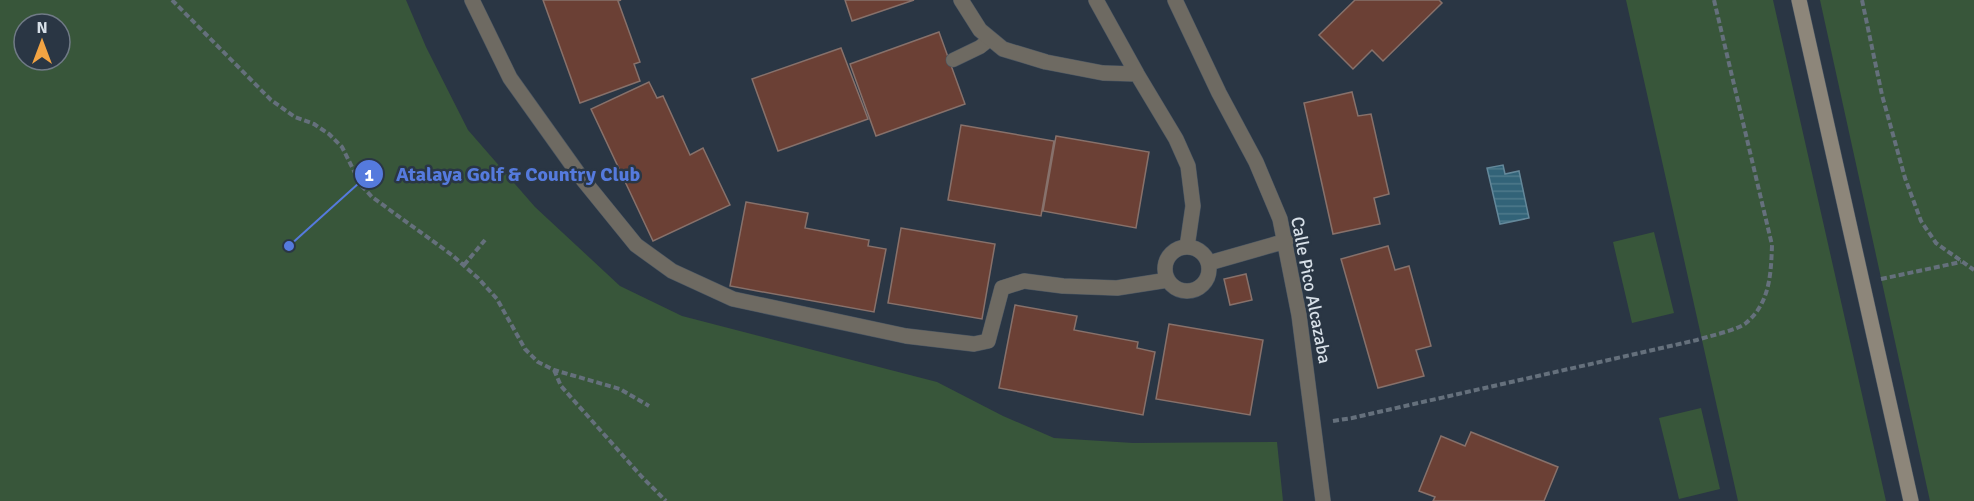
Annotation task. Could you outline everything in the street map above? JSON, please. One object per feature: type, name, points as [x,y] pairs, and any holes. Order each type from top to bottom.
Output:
[{"type":"main road","points":[[1799,0],[1911,501]]},
{"type":"street","points":[[472,0],[510,78],[580,176],[636,244],[672,271],[734,299],[906,336],[974,344],[988,341],[1002,288],[1024,280],[1063,286],[1117,288],[1168,280]]},
{"type":"street","points":[[961,0],[980,30],[1003,50],[1046,62],[1103,73],[1137,74]]},
{"type":"street","points":[[1096,0],[1176,139],[1188,166],[1193,206],[1187,247]]},
{"type":"street","name":"Calle Pico Alcazaba","points":[[1175,0],[1219,93],[1256,162],[1280,219],[1299,315],[1323,501]]},
{"type":"street","points":[[1209,264],[1286,241]]},
{"type":"street","points":[[1187,247],[1196,249],[1205,256],[1209,268],[1205,282],[1196,289],[1187,291],[1177,289],[1168,280],[1165,268],[1169,256],[1178,249],[1187,247]]},
{"type":"lane","points":[[953,60],[980,47],[990,39]]},
{"type":"path","points":[[172,0],[271,100],[295,117],[315,124],[329,134],[342,147],[361,185],[372,197],[464,265],[478,278],[497,299],[525,349],[538,362],[554,370],[620,389],[649,406]]},
{"type":"path","points":[[1314,423],[1352,418],[1697,340],[1745,324],[1764,301],[1771,275],[1772,245],[1714,0]]},
{"type":"path","points":[[1862,0],[1882,95],[1905,178],[1921,221],[1936,243],[1974,270]]},
{"type":"path","points":[[464,265],[485,240]]},
{"type":"path","points":[[1863,283],[1961,262]]},
{"type":"path","points":[[554,370],[561,386],[666,501]]},
{"type":"green space","points":[[0,0],[406,0],[426,47],[468,130],[535,207],[620,286],[682,316],[937,382],[1003,416],[1054,438],[1133,443],[1277,442],[1283,501],[0,501]]},
{"type":"green space","points":[[1626,0],[1773,0],[1886,501],[1738,501]]},
{"type":"green space","points":[[1820,0],[1974,0],[1974,501],[1930,501]]},
{"type":"green space","points":[[1654,232],[1674,313],[1632,323],[1613,242]]},
{"type":"green space","points":[[1701,408],[1720,489],[1679,499],[1659,418]]},
{"type":"water","points":[[1503,165],[1505,174],[1519,171],[1529,218],[1500,224],[1487,168]]},
{"type":"building","points":[[543,0],[621,0],[618,1],[640,62],[634,64],[640,81],[580,103]]},
{"type":"building","points":[[845,0],[914,0],[852,21]]},
{"type":"building","points":[[1355,0],[1439,0],[1442,3],[1383,61],[1372,50],[1353,69],[1319,35]]},
{"type":"building","points":[[939,32],[965,104],[876,136],[850,64]]},
{"type":"building","points":[[841,48],[868,119],[778,151],[752,79]]},
{"type":"building","points":[[649,82],[657,98],[663,96],[690,155],[703,148],[730,205],[653,241],[591,109]]},
{"type":"building","points":[[1352,92],[1358,116],[1371,114],[1389,194],[1374,198],[1380,224],[1333,234],[1304,103]]},
{"type":"building","points":[[961,125],[1054,141],[1041,216],[948,200]]},
{"type":"building","points":[[1056,136],[1149,152],[1136,228],[1043,211]]},
{"type":"building","points":[[746,202],[808,213],[805,228],[869,240],[868,246],[886,249],[874,312],[730,286]]},
{"type":"building","points":[[901,228],[995,244],[982,319],[888,303]]},
{"type":"building","points":[[1388,246],[1395,270],[1409,266],[1431,346],[1416,350],[1424,376],[1378,388],[1341,259]]},
{"type":"building","points":[[1246,274],[1252,300],[1230,305],[1224,279]]},
{"type":"building","points":[[1015,305],[1077,316],[1074,330],[1138,342],[1137,348],[1155,352],[1143,415],[999,388]]},
{"type":"building","points":[[1169,324],[1263,340],[1250,415],[1156,399]]},
{"type":"building","points":[[1471,432],[1558,467],[1544,501],[1433,501],[1435,497],[1419,491],[1441,436],[1465,446]]},
{"type":"place","name":"Atalaya Golf & Country Club","points":[[289,246]]}]
